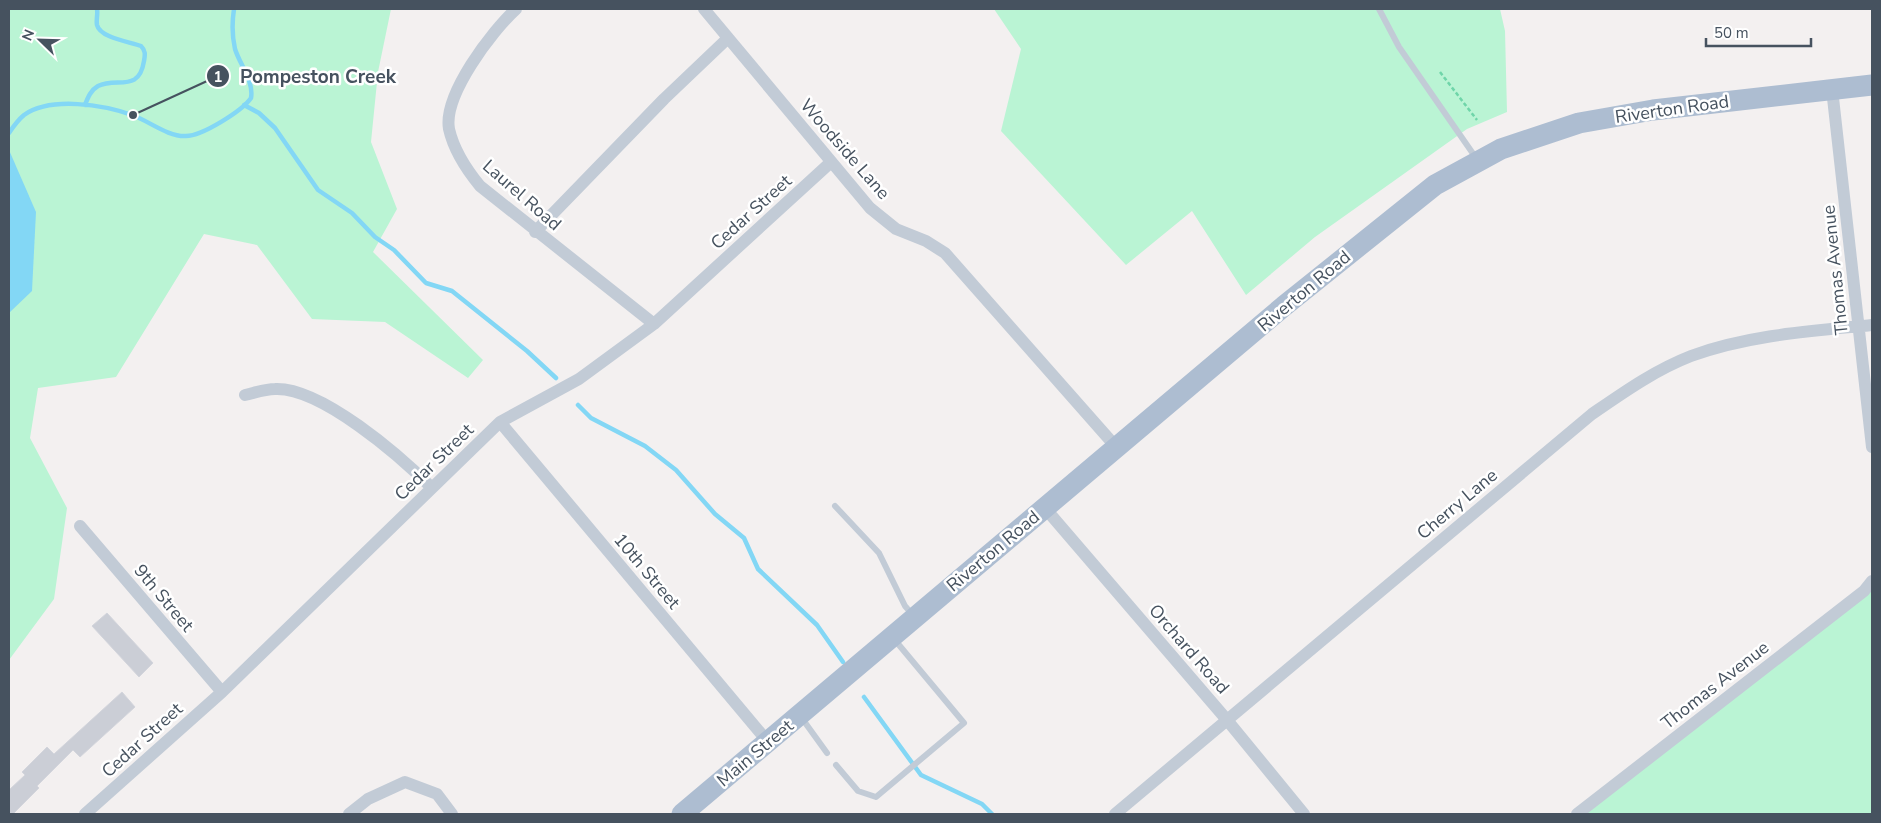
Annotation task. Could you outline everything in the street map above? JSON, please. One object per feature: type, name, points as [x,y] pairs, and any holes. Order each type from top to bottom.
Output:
[{"type":"main road","name":"Riverton Road","points":[[828,691],[1284,306],[1423,194],[1478,161],[1501,148],[1579,123],[1653,110],[1872,85]]},
{"type":"main road","name":"Main Street","points":[[682,814],[828,691]]},
{"type":"street","name":"Laurel Road","points":[[516,9],[504,20],[473,61],[450,106],[449,128],[456,151],[467,171],[480,186],[535,232],[654,324]]},
{"type":"street","name":"Woodside Lane","points":[[704,9],[830,163],[870,208],[896,229],[926,241],[945,253],[1117,448]]},
{"type":"street","points":[[535,232],[664,98],[727,39]]},
{"type":"street","name":"Thomas Avenue","points":[[1832,89],[1872,447]]},
{"type":"street","name":"Cedar Street","points":[[85,814],[222,692],[500,422],[579,379],[654,324],[830,163]]},
{"type":"street","name":"Cherry Lane","points":[[1115,814],[1592,414],[1643,379],[1691,356],[1738,342],[1872,324]]},
{"type":"street","points":[[245,395],[276,389],[310,397],[344,416],[404,460],[432,488]]},
{"type":"street","name":"10th Street","points":[[500,422],[768,742]]},
{"type":"street","name":"Orchard Road","points":[[1045,508],[1227,720],[1304,814]]},
{"type":"street","name":"9th Street","points":[[80,526],[222,692]]},
{"type":"street","name":"Thomas Avenue","points":[[1577,814],[1864,591],[1872,581]]},
{"type":"street","points":[[349,814],[368,799],[405,782],[437,794],[452,814]]},
{"type":"lane","points":[[1379,9],[1399,47],[1478,161]]},
{"type":"lane","points":[[835,506],[879,553],[905,606],[914,617]]},
{"type":"lane","points":[[836,765],[858,791],[876,797],[964,723],[892,636]]},
{"type":"lane","points":[[799,715],[827,753]]},
{"type":"path","points":[[1440,72],[1477,120]]},
{"type":"green space","points":[[9,9],[391,9],[378,72],[371,142],[397,209],[373,252],[483,360],[468,378],[385,322],[312,319],[257,245],[204,234],[116,377],[38,388],[30,438],[67,508],[54,599],[9,660]]},
{"type":"green space","points":[[994,9],[1500,9],[1505,31],[1507,112],[1467,129],[1315,237],[1246,295],[1192,211],[1126,265],[1001,131],[1021,49]]},
{"type":"green space","points":[[1872,586],[1872,814],[1577,814]]},
{"type":"water","points":[[9,150],[36,212],[32,291],[9,313]]},
{"type":"building","points":[[107,613],[153,663],[139,677],[92,626]]},
{"type":"building","points":[[122,692],[135,707],[80,757],[73,750],[37,786],[39,788],[13,814],[9,814],[9,790],[25,775],[22,772],[47,747],[54,754]]},
{"type":"waterway","points":[[85,105],[90,94],[98,86],[132,81],[141,71],[145,57],[141,46],[116,39],[99,29],[97,25],[97,9]]},
{"type":"waterway","points":[[9,133],[24,115],[35,109],[63,104],[78,104],[120,111],[179,136],[193,135],[221,122],[251,98],[249,79],[237,55],[234,44],[234,9]]},
{"type":"waterway","points":[[244,105],[259,113],[275,128],[318,190],[352,213],[375,237],[394,250],[426,283],[452,291],[527,351],[556,378]]},
{"type":"waterway","points":[[578,405],[591,418],[645,446],[676,470],[715,514],[744,538],[758,569],[817,625],[843,662]]},
{"type":"waterway","points":[[864,697],[921,775],[982,804],[992,814]]},
{"type":"place","name":"Pompeston Creek","points":[[133,115]]}]
